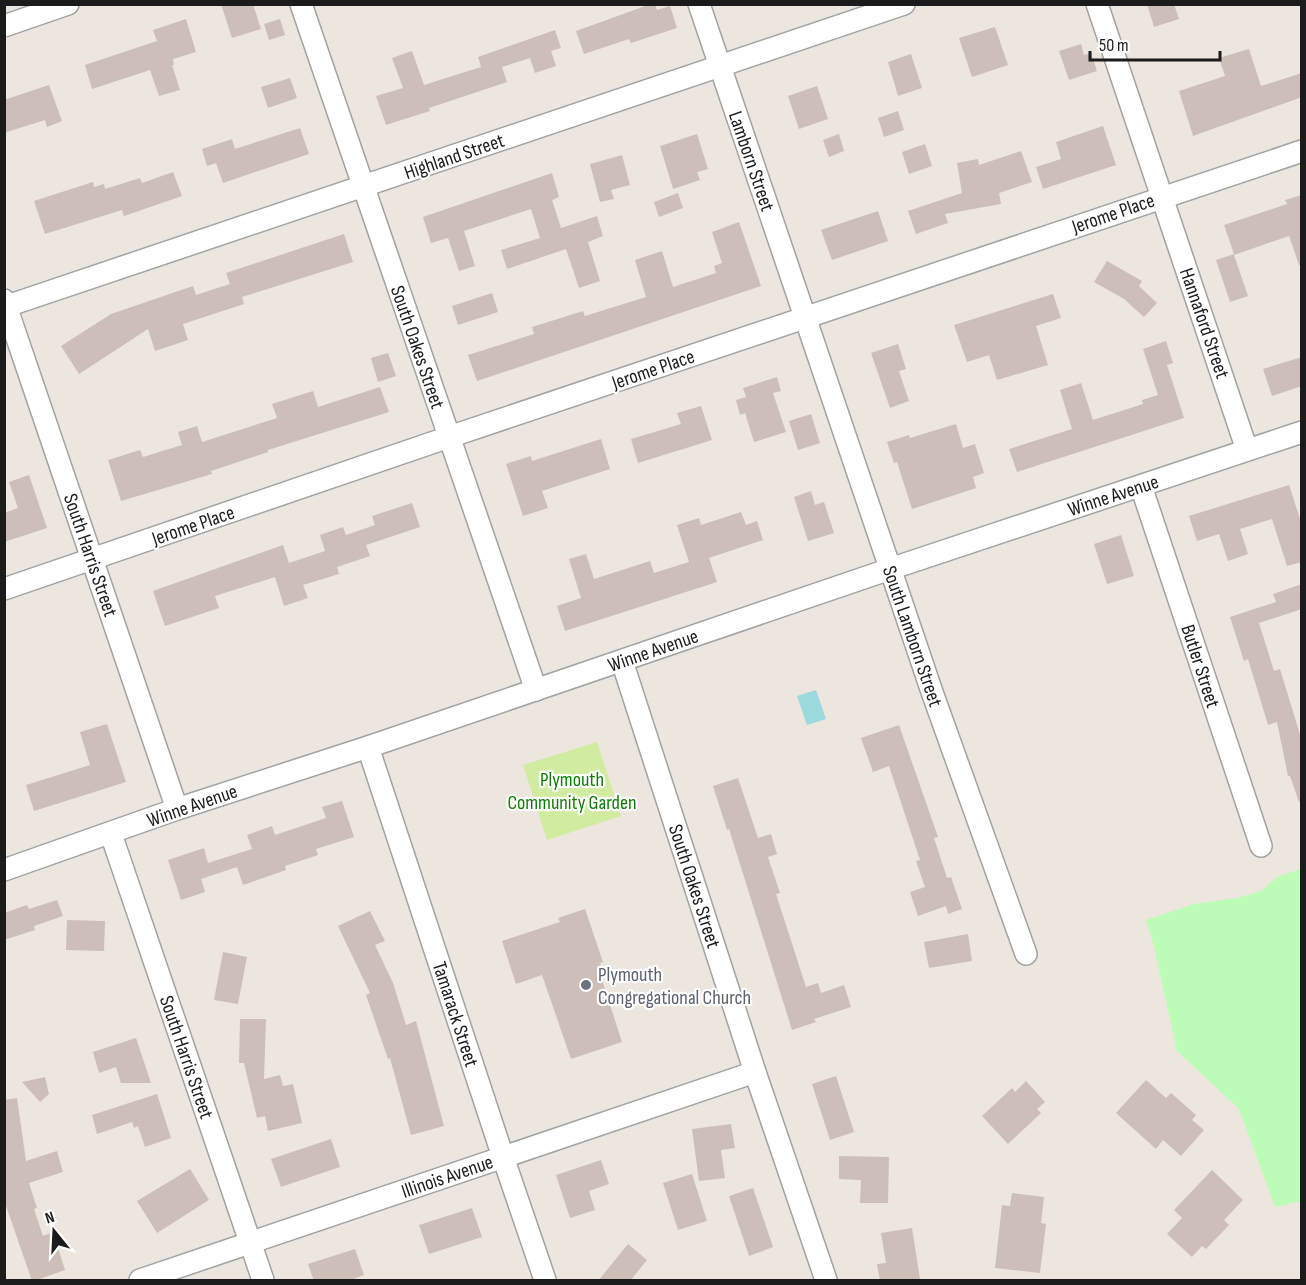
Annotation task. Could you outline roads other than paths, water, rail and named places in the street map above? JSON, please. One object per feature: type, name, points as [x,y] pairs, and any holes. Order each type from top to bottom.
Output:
[{"type":"street","points":[[4,26],[44,8],[68,4]]},
{"type":"street","name":"South Oakes Street","points":[[301,4],[536,690]]},
{"type":"street","name":"Lamborn Street","points":[[699,4],[805,317]]},
{"type":"street","name":"Highland Street","points":[[5,304],[364,187],[904,4]]},
{"type":"street","name":"Hannaford Street","points":[[1097,4],[1247,450]]},
{"type":"street","name":"Jerome Place","points":[[4,589],[1302,151]]},
{"type":"street","name":"South Harris Street","points":[[5,304],[177,809]]},
{"type":"street","name":"South Lamborn Street","points":[[805,317],[890,569],[1026,954]]},
{"type":"street","name":"Winne Avenue","points":[[4,870],[177,809],[368,747],[890,569],[1302,432]]},
{"type":"street","name":"Butler Street","points":[[1141,486],[1262,846]]},
{"type":"street","name":"South Oakes Street","points":[[622,661],[755,1072],[826,1281]]},
{"type":"street","name":"Tamarack Street","points":[[368,747],[545,1281]]},
{"type":"street","name":"South Harris Street","points":[[111,834],[263,1281]]},
{"type":"street","name":"Illinois Avenue","points":[[140,1281],[755,1072]]},
{"type":"water","points":[[816,690],[826,719],[807,725],[797,696]]},
{"type":"place","name":"Plymouth Congregational Church","points":[[586,985]]},
{"type":"park label","name":"Plymouth Community Garden","points":[[572,790]]}]
